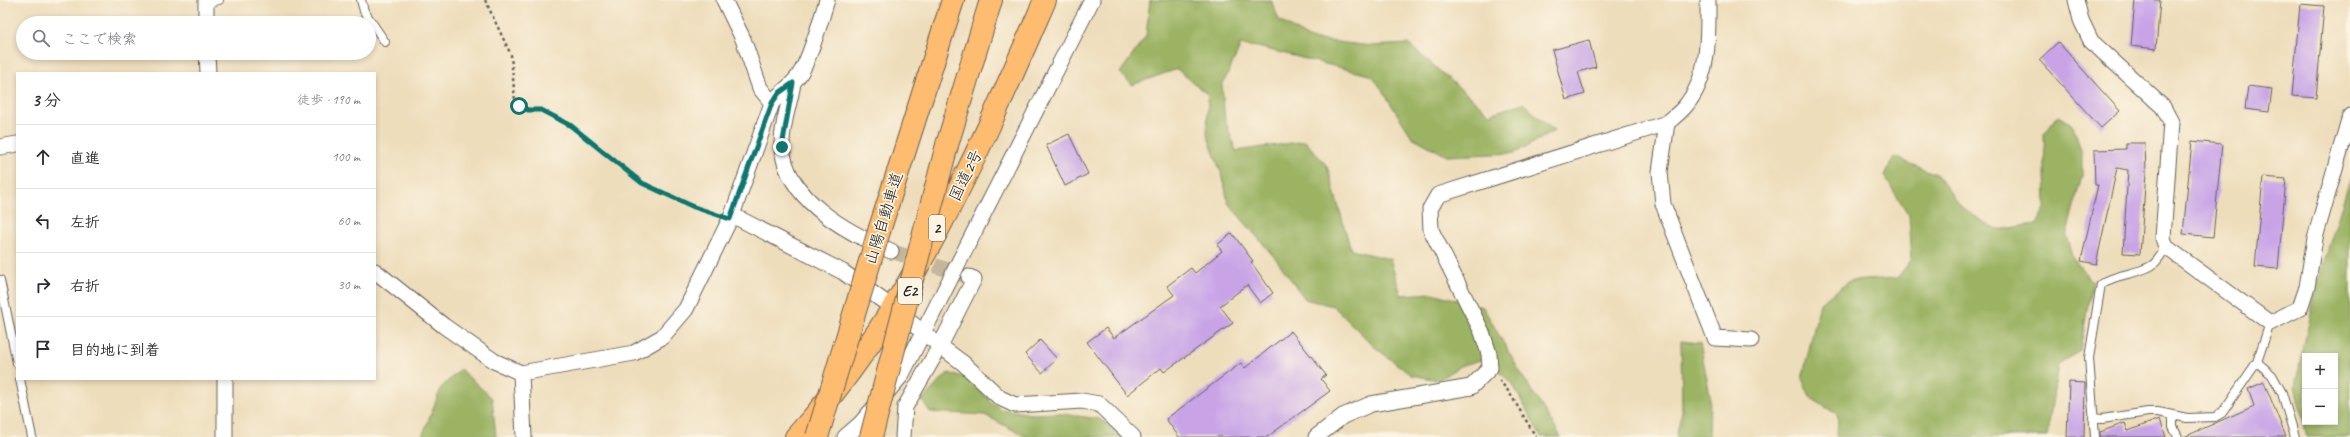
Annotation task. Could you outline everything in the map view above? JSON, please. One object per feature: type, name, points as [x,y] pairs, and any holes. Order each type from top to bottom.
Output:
[{"type":"highway","name":"山陽自動車道","points":[[816,437],[880,228],[953,0]]},
{"type":"highway","name":"E2","points":[[871,437],[947,145],[992,0]]},
{"type":"highway","name":"国道2号","points":[[796,437],[842,382],[893,308],[959,189],[1045,0]]},
{"type":"street","points":[[724,0],[743,39],[760,88],[772,103]]},
{"type":"street","points":[[376,272],[444,326],[494,361],[522,373],[634,353],[662,337],[686,309],[731,217],[772,103],[779,93],[793,83],[801,73],[827,0]]},
{"type":"street","points":[[845,437],[860,424],[901,376],[1092,0]]},
{"type":"street","points":[[1316,437],[1344,416],[1372,404],[1471,387],[1490,368],[1489,354],[1482,332],[1431,230],[1430,209],[1438,195],[1667,123],[1687,105],[1695,92],[1705,67],[1708,0]]},
{"type":"street","points":[[2076,0],[2081,20],[2091,41],[2163,107],[2171,122],[2163,238],[2166,247],[2270,323],[2300,308],[2307,287],[2315,238],[2350,116]]},
{"type":"street","points":[[207,16],[210,1]]},
{"type":"street","points":[[207,60],[208,72]]},
{"type":"street","points":[[793,83],[782,147],[797,188],[828,216],[859,238],[890,251]]},
{"type":"street","points":[[1667,123],[1660,172],[1663,204],[1690,274],[1715,338],[1751,340]]},
{"type":"street","points":[[0,147],[16,144]]},
{"type":"street","points":[[731,217],[843,272],[893,308],[963,363],[1000,398],[1015,405],[1082,401],[1100,404],[1134,437]]},
{"type":"street","points":[[903,437],[905,407],[940,346],[974,279],[969,277]]},
{"type":"street","points":[[522,373],[524,437]]},
{"type":"street","points":[[225,380],[225,437]]},
{"type":"lane","points":[[361,0],[367,16]]},
{"type":"lane","points":[[376,29],[386,42]]},
{"type":"lane","points":[[2096,437],[2093,418],[2089,358],[2101,284],[2112,277],[2151,266],[2157,261],[2166,247]]},
{"type":"lane","points":[[0,280],[16,358]]},
{"type":"lane","points":[[2093,418],[2102,419],[2158,412],[2173,416],[2215,417],[2222,413],[2258,362],[2270,323]]},
{"type":"lane","points":[[2258,362],[2272,374],[2282,393],[2295,437]]},
{"type":"lane","points":[[20,380],[32,437]]},
{"type":"lane","points":[[2173,416],[2174,427],[2178,437]]},
{"type":"path","points":[[485,0],[511,55],[515,101],[519,106],[528,110],[541,110],[570,125],[642,183],[694,207],[731,217]]},
{"type":"path","points":[[1490,368],[1509,392],[1536,437]]},
{"type":"green space","points":[[1150,0],[1271,0],[1279,20],[1310,39],[1372,46],[1408,44],[1490,114],[1523,103],[1554,131],[1515,153],[1447,156],[1412,137],[1373,76],[1258,47],[1241,45],[1222,86],[1225,120],[1236,151],[1305,141],[1327,166],[1351,250],[1390,259],[1401,295],[1433,293],[1483,307],[1520,372],[1561,437],[1541,437],[1512,383],[1484,359],[1460,366],[1438,380],[1411,375],[1376,348],[1333,306],[1305,299],[1276,259],[1228,203],[1223,178],[1207,134],[1208,95],[1177,69],[1132,85],[1120,73],[1146,36]]},
{"type":"green space","points":[[2058,116],[2073,125],[2082,153],[2082,175],[2066,237],[2073,258],[2092,282],[2080,351],[2058,364],[2047,437],[1837,437],[1838,415],[1811,398],[1802,379],[1820,303],[1850,281],[1897,278],[1912,259],[1909,215],[1884,176],[1894,157],[1936,174],[1963,209],[1997,230],[2036,224],[2046,207],[2044,134]]},
{"type":"green space","points":[[2350,179],[2350,437],[2307,437],[2304,425],[2338,425],[2338,353],[2302,353],[2318,281]]},
{"type":"green space","points":[[1681,341],[1700,343],[1710,395],[1709,437],[1676,437],[1682,411]]},
{"type":"green space","points":[[2302,354],[2302,416],[2295,386]]},
{"type":"green space","points":[[460,369],[492,398],[496,437],[422,437],[441,388]]},
{"type":"green space","points":[[948,373],[963,377],[1000,409],[1031,414],[1056,413],[1099,419],[1124,437],[1026,437],[985,415],[930,412],[922,400]]},
{"type":"building","points":[[2135,0],[2160,0],[2156,49],[2131,46]]},
{"type":"building","points":[[2300,4],[2324,6],[2316,98],[2292,96]]},
{"type":"building","points":[[1589,40],[1596,67],[1578,72],[1585,94],[1566,100],[1552,50]]},
{"type":"building","points":[[2058,42],[2120,111],[2101,128],[2039,60]]},
{"type":"building","points":[[2248,86],[2272,89],[2269,112],[2245,109]]},
{"type":"building","points":[[1069,134],[1088,174],[1065,186],[1046,145]]},
{"type":"building","points":[[2192,141],[2222,144],[2213,237],[2183,234]]},
{"type":"building","points":[[2126,143],[2145,143],[2146,173],[2140,254],[2123,253],[2128,170],[2117,168],[2096,264],[2081,261],[2098,185],[2095,185],[2094,150],[2126,149]]},
{"type":"building","points":[[2263,177],[2286,179],[2278,269],[2255,267]]},
{"type":"building","points":[[1232,233],[1253,261],[1251,262],[1273,293],[1260,303],[1247,285],[1220,306],[1233,323],[1164,372],[1161,368],[1127,395],[1087,342],[1106,328],[1114,338],[1174,295],[1167,286],[1191,268],[1195,273],[1222,251],[1217,245]]},
{"type":"building","points":[[1291,331],[1326,375],[1321,379],[1330,391],[1267,437],[1179,437],[1166,419],[1241,363],[1245,368]]},
{"type":"building","points":[[1040,340],[1057,359],[1042,373],[1025,354]]},
{"type":"building","points":[[2069,382],[2085,383],[2084,437],[2067,437]]},
{"type":"building","points":[[2264,382],[2286,437],[2184,437],[2254,406],[2248,389]]},
{"type":"building","points":[[2160,419],[2166,437],[2100,437],[2100,432],[2125,423],[2128,431]]},
{"type":"tunnel","points":[[891,251],[969,277]]},
{"type":"route","points":[[519,106],[528,110],[541,110],[570,125],[607,152],[642,183],[694,207],[730,219],[772,103],[779,93],[793,83],[783,131],[782,147]]}]
